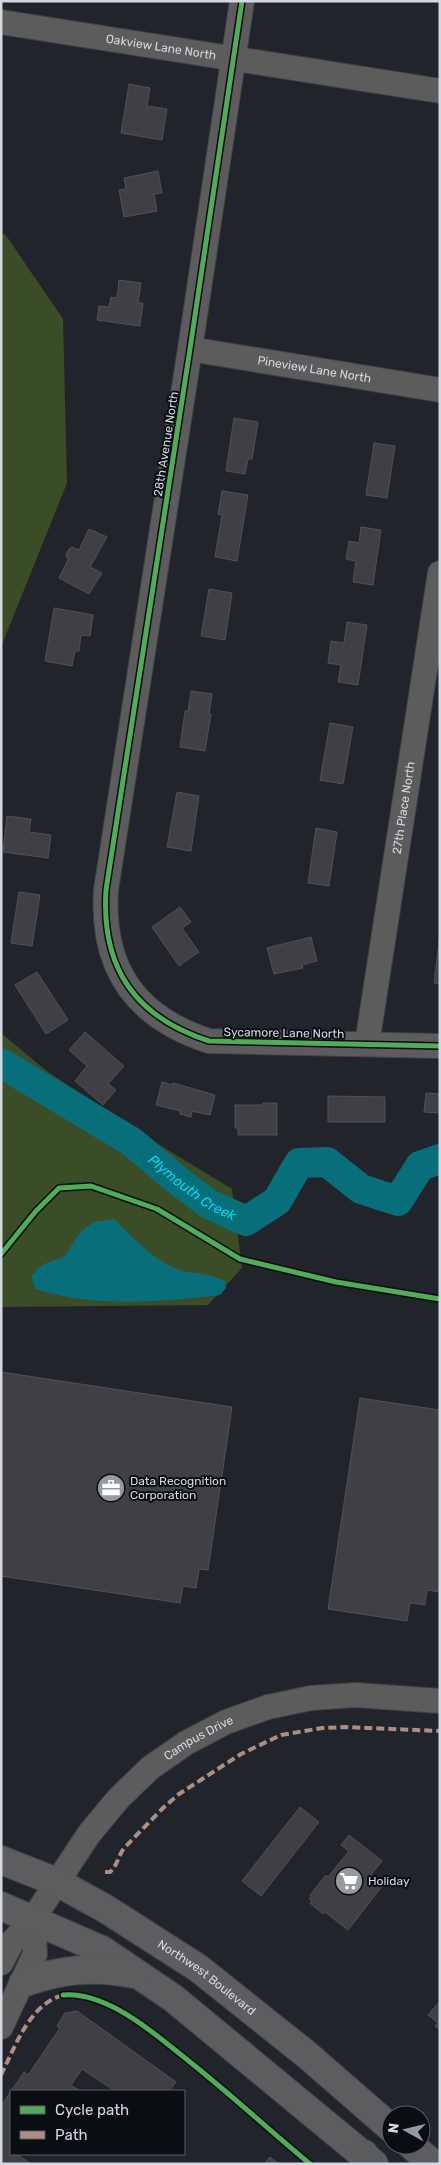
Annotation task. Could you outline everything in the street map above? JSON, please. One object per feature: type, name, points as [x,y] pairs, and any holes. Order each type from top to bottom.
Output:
[{"type":"main road","name":"Northwest Boulevard","points":[[1,1860],[57,1882],[106,1909],[198,1968],[306,2054],[381,2119]]},
{"type":"main road","points":[[1,1906],[102,1950],[140,1975],[216,2032],[370,2161]]},
{"type":"main road","points":[[22,1983],[50,1973],[80,1969],[110,1969],[140,1975]]},
{"type":"main road","points":[[423,2155],[434,2164]]},
{"type":"street","name":"28th Avenue North","points":[[106,890],[242,1]]},
{"type":"street","name":"Oakview Lane North","points":[[1,22],[440,91]]},
{"type":"street","name":"Pineview Lane North","points":[[190,349],[440,390]]},
{"type":"street","name":"27th Place North","points":[[367,1044],[440,573]]},
{"type":"street","name":"Sycamore Lane North","points":[[106,890],[104,915],[108,940],[116,963],[128,986],[144,1005],[164,1021],[185,1033],[210,1041],[234,1043],[440,1046]]},
{"type":"street","name":"Campus Drive","points":[[1,1963],[12,1942],[33,1919],[89,1834],[112,1806],[150,1768],[186,1743],[226,1722],[268,1706],[311,1698],[356,1695],[440,1701]]},
{"type":"street","points":[[1,2027],[35,1954],[33,1919]]},
{"type":"green space","points":[[1,233],[5,234],[63,319],[67,483],[1,647]]},
{"type":"green space","points":[[1,1033],[48,1072],[153,1141],[232,1189],[242,1268],[208,1305],[1,1307]]},
{"type":"water","points":[[114,1219],[144,1248],[170,1266],[191,1273],[219,1278],[225,1281],[226,1288],[220,1295],[174,1300],[127,1302],[81,1299],[36,1289],[31,1276],[42,1265],[65,1256],[80,1232],[94,1222]]},
{"type":"building","points":[[129,84],[150,88],[147,106],[167,109],[162,140],[121,133]]},
{"type":"building","points":[[158,171],[162,193],[154,194],[157,211],[124,217],[119,190],[126,189],[124,178]]},
{"type":"building","points":[[119,280],[141,283],[138,303],[143,303],[140,326],[97,320],[99,306],[109,307],[111,297],[117,298]]},
{"type":"building","points":[[234,418],[258,422],[252,459],[248,459],[245,474],[226,471]]},
{"type":"building","points":[[374,443],[395,446],[387,498],[366,495]]},
{"type":"building","points":[[222,491],[248,495],[237,561],[215,557],[222,515],[218,514]]},
{"type":"building","points":[[361,527],[381,530],[373,585],[353,582],[356,561],[346,559],[349,541],[359,543]]},
{"type":"building","points":[[89,529],[107,537],[90,567],[102,573],[89,594],[59,578],[68,560],[66,555],[69,549],[72,547],[79,550]]},
{"type":"building","points":[[209,589],[232,593],[225,640],[201,636]]},
{"type":"building","points":[[54,608],[93,615],[90,636],[81,635],[79,651],[75,651],[72,666],[45,661]]},
{"type":"building","points":[[347,622],[367,625],[358,685],[338,682],[341,665],[328,663],[331,641],[344,643]]},
{"type":"building","points":[[191,691],[212,694],[205,751],[180,747],[185,711],[188,711]]},
{"type":"building","points":[[330,723],[353,727],[343,784],[320,780]]},
{"type":"building","points":[[177,792],[199,796],[191,851],[167,847]]},
{"type":"building","points":[[7,816],[31,819],[29,832],[51,835],[48,858],[3,852]]},
{"type":"building","points":[[316,828],[337,832],[329,886],[308,883]]},
{"type":"building","points":[[19,892],[40,895],[32,946],[11,943]]},
{"type":"building","points":[[180,907],[191,922],[182,928],[199,952],[179,966],[152,927]]},
{"type":"building","points":[[440,934],[440,984],[434,983]]},
{"type":"building","points":[[311,937],[317,961],[302,965],[303,968],[274,974],[267,948]]},
{"type":"building","points":[[37,972],[68,1020],[46,1034],[15,985]]},
{"type":"building","points":[[85,1032],[124,1066],[108,1084],[116,1090],[103,1105],[75,1081],[87,1066],[69,1050]]},
{"type":"building","points":[[162,1082],[173,1085],[173,1083],[215,1095],[210,1115],[192,1111],[191,1117],[180,1114],[180,1111],[156,1105]]},
{"type":"building","points":[[426,1093],[440,1094],[440,1113],[424,1112]]},
{"type":"building","points":[[328,1096],[385,1097],[385,1122],[328,1122]]},
{"type":"building","points":[[263,1103],[277,1103],[277,1135],[238,1135],[238,1128],[235,1128],[235,1105],[263,1105]]},
{"type":"building","name":"Data Recognition Corporation","points":[[1,1372],[232,1407],[208,1570],[199,1569],[196,1588],[183,1586],[180,1603],[1,1576]]},
{"type":"building","points":[[360,1398],[440,1410],[440,1592],[427,1590],[425,1605],[410,1603],[407,1621],[328,1609]]},
{"type":"building","points":[[300,1807],[319,1822],[261,1896],[242,1881]]},
{"type":"building","name":"Holiday","points":[[349,1835],[382,1861],[371,1875],[383,1885],[348,1930],[325,1912],[323,1914],[310,1903],[312,1901],[309,1899],[326,1875],[328,1877],[349,1851],[341,1845]]},
{"type":"building","points":[[440,2001],[440,2030],[435,2026],[438,2023],[428,2015]]},
{"type":"building","points":[[77,2011],[176,2082],[170,2090],[114,2090],[82,2069],[71,2085],[78,2090],[12,2090],[24,2072],[28,2075],[60,2028],[57,2026],[65,2013]]},
{"type":"building","points":[[10,2092],[10,2155],[18,2155],[31,2164],[1,2164],[1,2106]]},
{"type":"building","points":[[270,2157],[279,2164],[264,2164]]},
{"type":"waterway","name":"Plymouth Creek","points":[[1,1063],[132,1142],[209,1204],[246,1221],[277,1201],[299,1163],[327,1162],[361,1189],[398,1201],[420,1166],[440,1159]]},
{"type":"marked path","points":[[105,1872],[110,1872],[113,1869],[125,1847],[179,1794],[241,1754],[281,1735],[322,1728],[345,1727],[440,1731]]},
{"type":"marked path","points":[[1,2075],[18,2039],[32,2017],[51,2000],[63,1995]]},
{"type":"cycle path","points":[[242,1],[106,890],[106,918],[110,943],[117,966],[128,986],[143,1003],[161,1018],[183,1031],[209,1041],[440,1046]]},
{"type":"cycle path","points":[[1,1254],[36,1211],[59,1188],[91,1186],[157,1209],[240,1259],[336,1282],[440,1299]]},
{"type":"cycle path","points":[[63,1995],[84,1996],[97,2000],[135,2020],[161,2038],[310,2164]]},
{"type":"place","name":"Data Recognition Corporation","points":[[111,1488]]},
{"type":"place","name":"Holiday","points":[[349,1881]]}]
